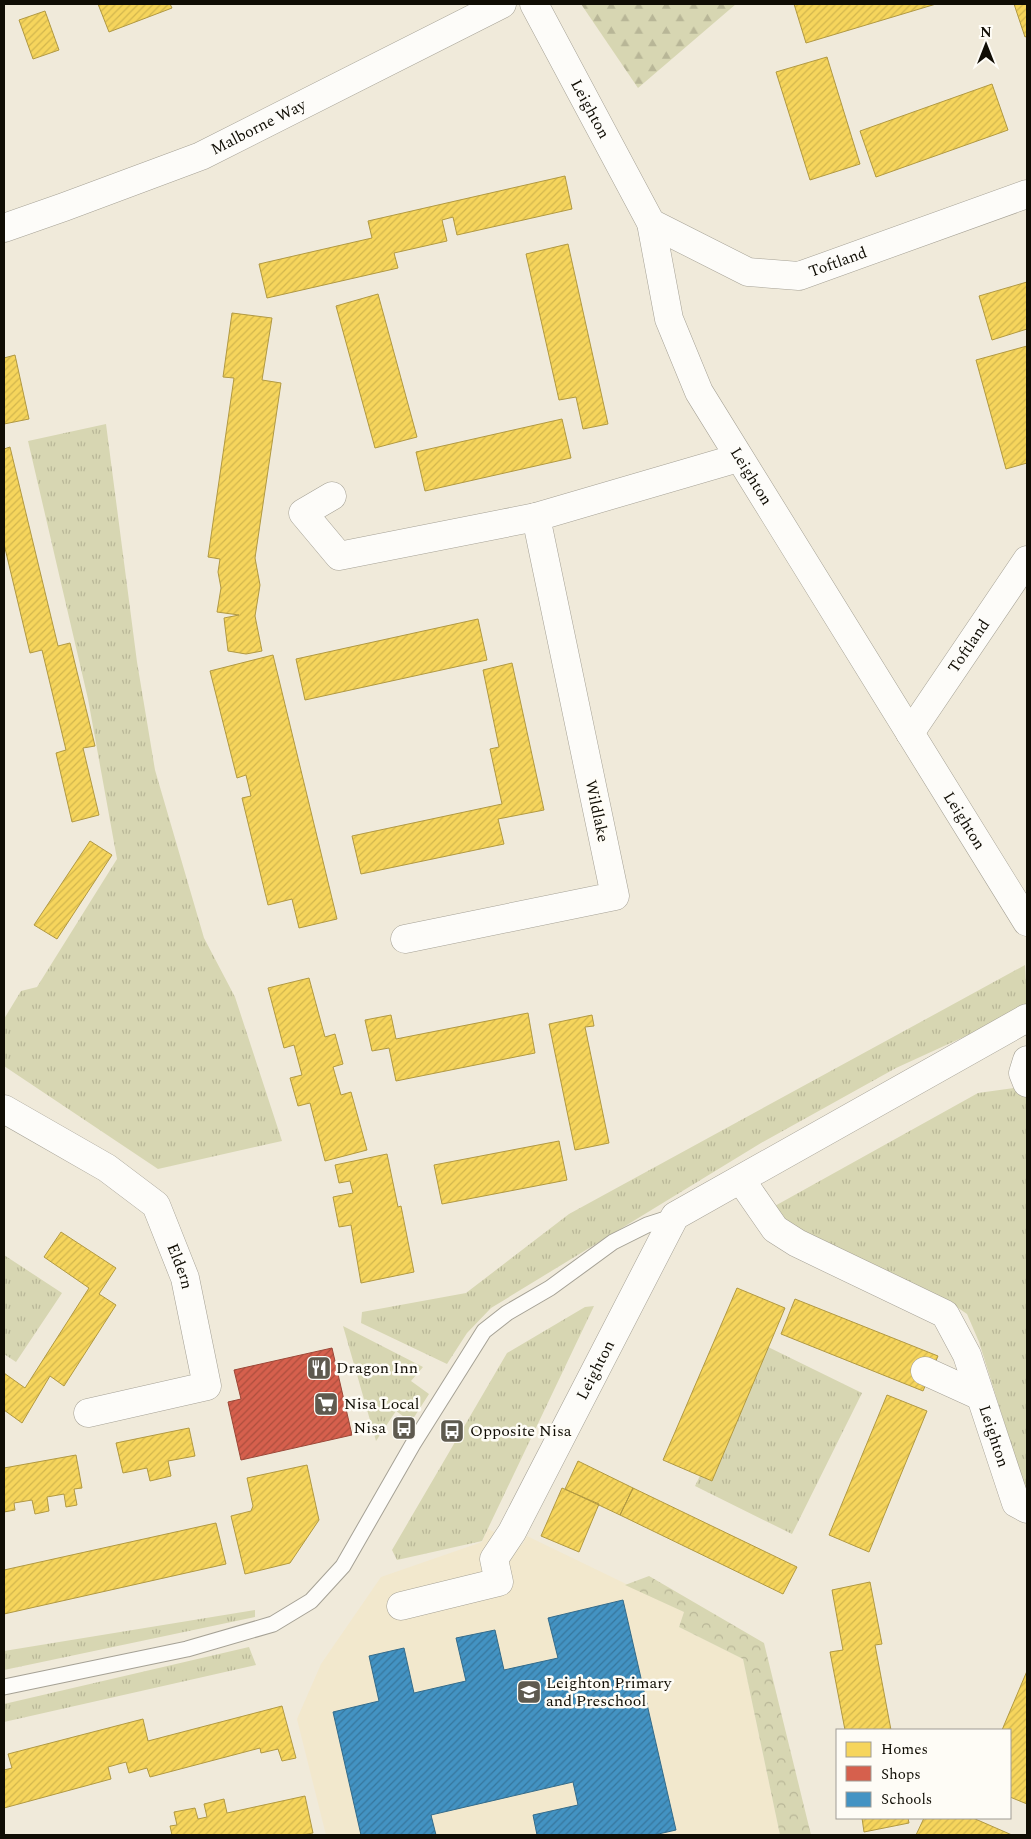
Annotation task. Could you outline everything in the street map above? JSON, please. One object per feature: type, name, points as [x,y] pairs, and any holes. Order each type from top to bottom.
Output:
[{"type":"street","name":"Malborne Way","points":[[8,226],[64,208],[201,156],[502,4]]},
{"type":"street","name":"Leighton","points":[[534,4],[651,223],[669,319],[699,392],[738,458],[1027,922]]},
{"type":"street","name":"Toftland","points":[[651,223],[748,272],[799,276],[1027,194]]},
{"type":"street","points":[[332,496],[302,513],[339,556],[536,517],[738,458]]},
{"type":"street","name":"Wildlake","points":[[405,939],[614,896],[536,517]]},
{"type":"street","name":"Toftland","points":[[910,733],[1027,560]]},
{"type":"street","points":[[675,1216],[1027,1018]]},
{"type":"street","points":[[1027,1060],[1022,1073],[1027,1083]]},
{"type":"street","name":"Eldern","points":[[4,1110],[107,1168],[156,1205],[185,1278],[206,1386],[88,1413]]},
{"type":"street","name":"Leighton","points":[[740,1180],[775,1229],[797,1243],[946,1314],[966,1355],[1016,1503],[1027,1509]]},
{"type":"street","name":"Leighton","points":[[401,1606],[499,1582],[494,1559],[512,1532],[675,1216]]},
{"type":"street","points":[[925,1371],[980,1396]]},
{"type":"lane","points":[[4,1687],[187,1649],[273,1624],[312,1601],[343,1566],[413,1444],[484,1331],[507,1313],[550,1288],[613,1242],[647,1225],[675,1216]]},
{"type":"shaded area","name":"Leighton Primary and Preschool","points":[[488,1529],[522,1545],[527,1536],[684,1612],[679,1627],[743,1659],[780,1835],[326,1835],[297,1719],[321,1664],[381,1577],[482,1542]]},
{"type":"green space","points":[[581,4],[736,4],[638,88]]},
{"type":"green space","points":[[106,424],[137,662],[155,770],[204,938],[235,997],[282,1141],[158,1169],[4,1066],[4,1019],[21,991],[37,987],[117,859],[88,699],[28,441]]},
{"type":"green space","points":[[1025,965],[1027,1008],[896,1068],[761,1143],[491,1308],[467,1333],[447,1364],[361,1323],[362,1312],[466,1293],[569,1214]]},
{"type":"green space","points":[[1014,1088],[1027,1097],[1027,1495],[979,1342],[967,1314],[945,1299],[778,1219],[773,1207],[978,1093]]},
{"type":"green space","points":[[4,1255],[62,1293],[16,1362],[4,1354]]},
{"type":"green space","points":[[594,1306],[482,1541],[397,1560],[392,1550],[507,1353],[585,1307]]},
{"type":"green space","points":[[343,1326],[423,1367],[411,1381],[429,1394],[411,1422],[396,1411],[376,1441]]},
{"type":"green space","points":[[764,1345],[862,1393],[792,1534],[695,1486]]},
{"type":"green space","points":[[649,1576],[764,1643],[811,1835],[780,1835],[743,1659],[679,1627],[684,1612],[625,1585]]},
{"type":"green space","points":[[255,1610],[255,1617],[4,1670],[4,1651]]},
{"type":"green space","points":[[249,1647],[256,1665],[4,1722],[4,1704]]},
{"type":"building: Homes","points":[[98,4],[170,4],[172,8],[109,32]]},
{"type":"building: Homes","points":[[794,4],[936,4],[806,43]]},
{"type":"building: Homes","points":[[1014,4],[1027,4],[1027,36],[1025,37]]},
{"type":"building: Homes","points":[[45,11],[59,50],[33,59],[19,20]]},
{"type":"building: Homes","points":[[827,57],[860,164],[810,180],[776,72]]},
{"type":"building: Homes","points":[[992,84],[1008,130],[876,177],[860,131]]},
{"type":"building: Homes","points":[[565,176],[572,209],[457,235],[453,217],[442,220],[447,241],[394,253],[398,268],[267,298],[259,264],[372,238],[368,221]]},
{"type":"building: Homes","points":[[568,244],[608,424],[583,429],[576,397],[559,400],[526,254]]},
{"type":"building: Homes","points":[[1027,282],[1027,329],[992,340],[979,296]]},
{"type":"building: Homes","points":[[378,294],[417,437],[375,448],[336,306]]},
{"type":"building: Homes","points":[[232,313],[272,318],[262,380],[281,383],[255,558],[260,585],[255,616],[262,651],[246,654],[228,651],[224,618],[239,615],[217,612],[221,588],[218,572],[220,559],[208,557],[234,378],[223,377]]},
{"type":"building: Homes","points":[[1027,346],[1027,463],[1006,469],[976,360]]},
{"type":"building: Homes","points":[[15,355],[29,419],[4,424],[4,358]]},
{"type":"building: Homes","points":[[562,419],[571,458],[425,491],[416,452]]},
{"type":"building: Homes","points":[[10,447],[58,646],[70,643],[95,746],[83,748],[99,815],[72,822],[56,753],[66,750],[42,650],[30,653],[4,544],[4,449]]},
{"type":"building: Homes","points":[[478,619],[487,660],[305,700],[296,659]]},
{"type":"building: Homes","points":[[273,655],[337,919],[299,928],[292,899],[268,905],[242,798],[251,796],[246,775],[237,778],[210,671]]},
{"type":"building: Homes","points":[[512,663],[544,810],[498,819],[504,844],[361,874],[352,836],[502,804],[490,749],[499,747],[483,670]]},
{"type":"building: Homes","points":[[90,841],[112,855],[57,939],[34,925]]},
{"type":"building: Homes","points":[[309,978],[325,1037],[335,1034],[343,1064],[333,1067],[341,1095],[351,1092],[367,1150],[325,1161],[310,1103],[298,1106],[290,1078],[302,1075],[294,1045],[284,1048],[268,988]]},
{"type":"building: Homes","points":[[528,1013],[535,1053],[396,1081],[389,1048],[372,1051],[365,1020],[391,1015],[396,1039]]},
{"type":"building: Homes","points":[[592,1015],[594,1026],[585,1027],[609,1143],[575,1150],[549,1024]]},
{"type":"building: Homes","points":[[559,1141],[567,1180],[442,1204],[434,1165]]},
{"type":"building: Homes","points":[[387,1154],[398,1207],[401,1206],[414,1272],[361,1283],[351,1225],[339,1227],[333,1197],[353,1193],[350,1181],[339,1183],[335,1165]]},
{"type":"building: Homes","points":[[61,1232],[116,1268],[99,1294],[116,1305],[64,1386],[50,1376],[22,1423],[4,1410],[4,1373],[25,1388],[89,1288],[44,1257]]},
{"type":"building: Homes","points":[[737,1288],[785,1308],[712,1481],[663,1460]]},
{"type":"building: Homes","points":[[795,1299],[938,1356],[923,1391],[781,1334]]},
{"type":"building: Homes","points":[[887,1395],[927,1411],[869,1552],[829,1535]]},
{"type":"building: Homes","points":[[189,1428],[195,1456],[168,1461],[171,1476],[150,1481],[147,1468],[123,1473],[116,1443]]},
{"type":"building: Homes","points":[[76,1455],[82,1488],[74,1489],[77,1505],[66,1507],[64,1494],[47,1497],[49,1511],[35,1514],[32,1500],[14,1503],[15,1510],[4,1512],[4,1468]]},
{"type":"building: Homes","points":[[578,1461],[633,1488],[620,1515],[565,1489]]},
{"type":"building: Homes","points":[[307,1465],[319,1520],[290,1563],[245,1574],[231,1516],[251,1511],[253,1506],[247,1478]]},
{"type":"building: Homes","points":[[562,1488],[599,1504],[579,1552],[541,1536]]},
{"type":"building: Homes","points":[[633,1488],[797,1567],[783,1594],[620,1515]]},
{"type":"building: Homes","points":[[216,1523],[226,1564],[4,1614],[4,1570]]},
{"type":"building: Homes","points":[[870,1582],[882,1644],[875,1645],[891,1729],[845,1729],[830,1652],[843,1650],[832,1590]]},
{"type":"building: Homes","points":[[1027,1671],[1027,1804],[1011,1797],[1011,1729],[1002,1729]]},
{"type":"building: Homes","points":[[282,1706],[296,1758],[282,1761],[278,1749],[261,1753],[260,1748],[150,1777],[147,1768],[129,1773],[126,1762],[108,1767],[111,1779],[4,1808],[4,1770],[12,1768],[8,1754],[143,1719],[148,1741]]},
{"type":"building: Homes","points":[[305,1796],[313,1833],[302,1835],[172,1835],[170,1826],[177,1825],[174,1812],[195,1808],[198,1819],[207,1817],[204,1804],[224,1799],[227,1813]]},
{"type":"building: Homes","points":[[862,1819],[908,1819],[909,1823],[864,1832]]},
{"type":"building: Homes","points":[[924,1819],[975,1819],[1012,1835],[916,1835]]},
{"type":"building: Shops","points":[[332,1348],[352,1435],[241,1460],[228,1402],[241,1399],[234,1370]]},
{"type":"building: Schools","points":[[623,1600],[676,1830],[654,1835],[537,1835],[533,1815],[578,1805],[573,1782],[431,1815],[436,1835],[361,1835],[333,1712],[379,1701],[369,1656],[404,1648],[414,1693],[466,1681],[456,1638],[495,1630],[504,1670],[558,1658],[548,1618]]},
{"type":"place","name":"Dragon Inn","points":[[319,1368]]},
{"type":"place","name":"Nisa Local","points":[[326,1404]]},
{"type":"place","name":"Nisa","points":[[404,1428]]},
{"type":"place","name":"Opposite Nisa","points":[[452,1431]]},
{"type":"place","name":"Leighton Primary and Preschool","points":[[529,1692]]}]
